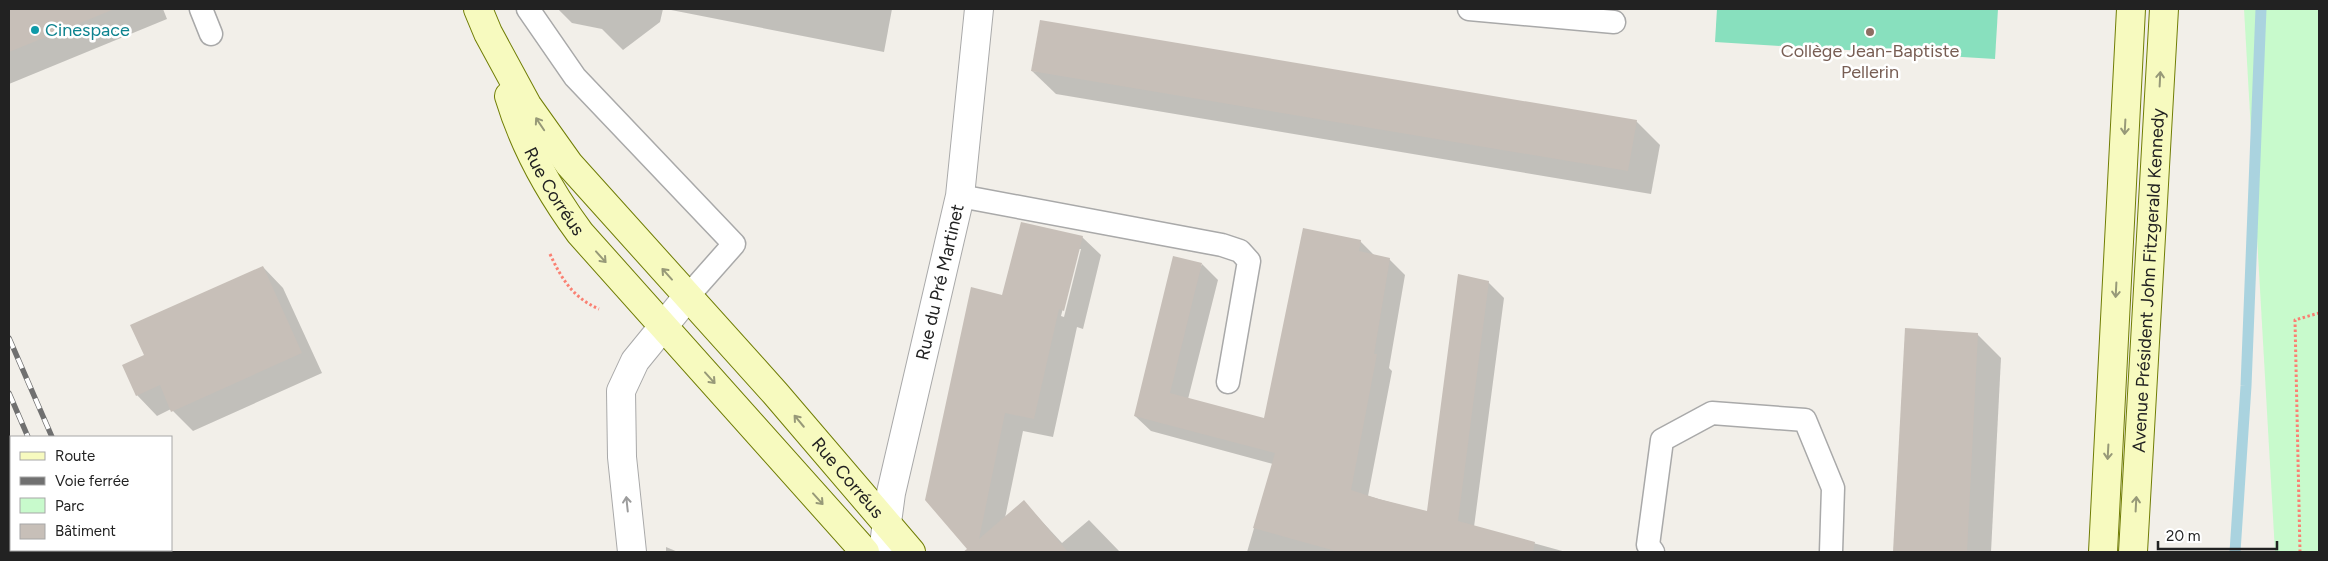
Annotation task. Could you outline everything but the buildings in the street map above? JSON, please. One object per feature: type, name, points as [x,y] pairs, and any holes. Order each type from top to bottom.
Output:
[{"type":"street","name":"Rue du Pré Martinet","points":[[883,552],[893,485],[960,196],[979,9]]},
{"type":"street","name":"Avenue Président John Fitzgerald Kennedy","points":[[2103,552],[2131,9]]},
{"type":"street","name":"Avenue Président John Fitzgerald Kennedy","points":[[2133,552],[2164,9]]},
{"type":"street","name":"Rue Corréus","points":[[483,21],[527,105],[569,164],[775,393],[912,552]]},
{"type":"street","name":"Rue Corréus","points":[[483,21],[519,124],[550,189],[580,233],[865,552]]},
{"type":"street","points":[[632,552],[622,457],[621,391],[635,361],[688,296]]},
{"type":"lane","points":[[200,9],[211,34]]},
{"type":"lane","points":[[528,9],[575,77],[734,244],[688,296]]},
{"type":"lane","points":[[1469,9],[1614,22]]},
{"type":"lane","points":[[960,196],[1213,243],[1240,251],[1250,261],[1228,382]]},
{"type":"lane","points":[[1652,552],[1648,544],[1662,440],[1712,413],[1805,420],[1833,488],[1831,552]]},
{"type":"path","points":[[2300,552],[2295,320],[2319,313]]},
{"type":"green space","name":"Collège Jean-Baptiste Pellerin","points":[[1717,9],[1998,9],[1995,59],[1715,42]]},
{"type":"green space","points":[[2244,9],[2319,9],[2319,552],[2275,552]]},
{"type":"waterway","points":[[2235,552],[2246,386],[2261,9]]},
{"type":"railway","points":[[9,338],[52,436]]},
{"type":"railway","points":[[9,393],[28,436]]},
{"type":"place","name":"Cinespace","points":[[35,30]]},
{"type":"place","name":"Collège Jean-Baptiste Pellerin","points":[[1870,32]]}]
